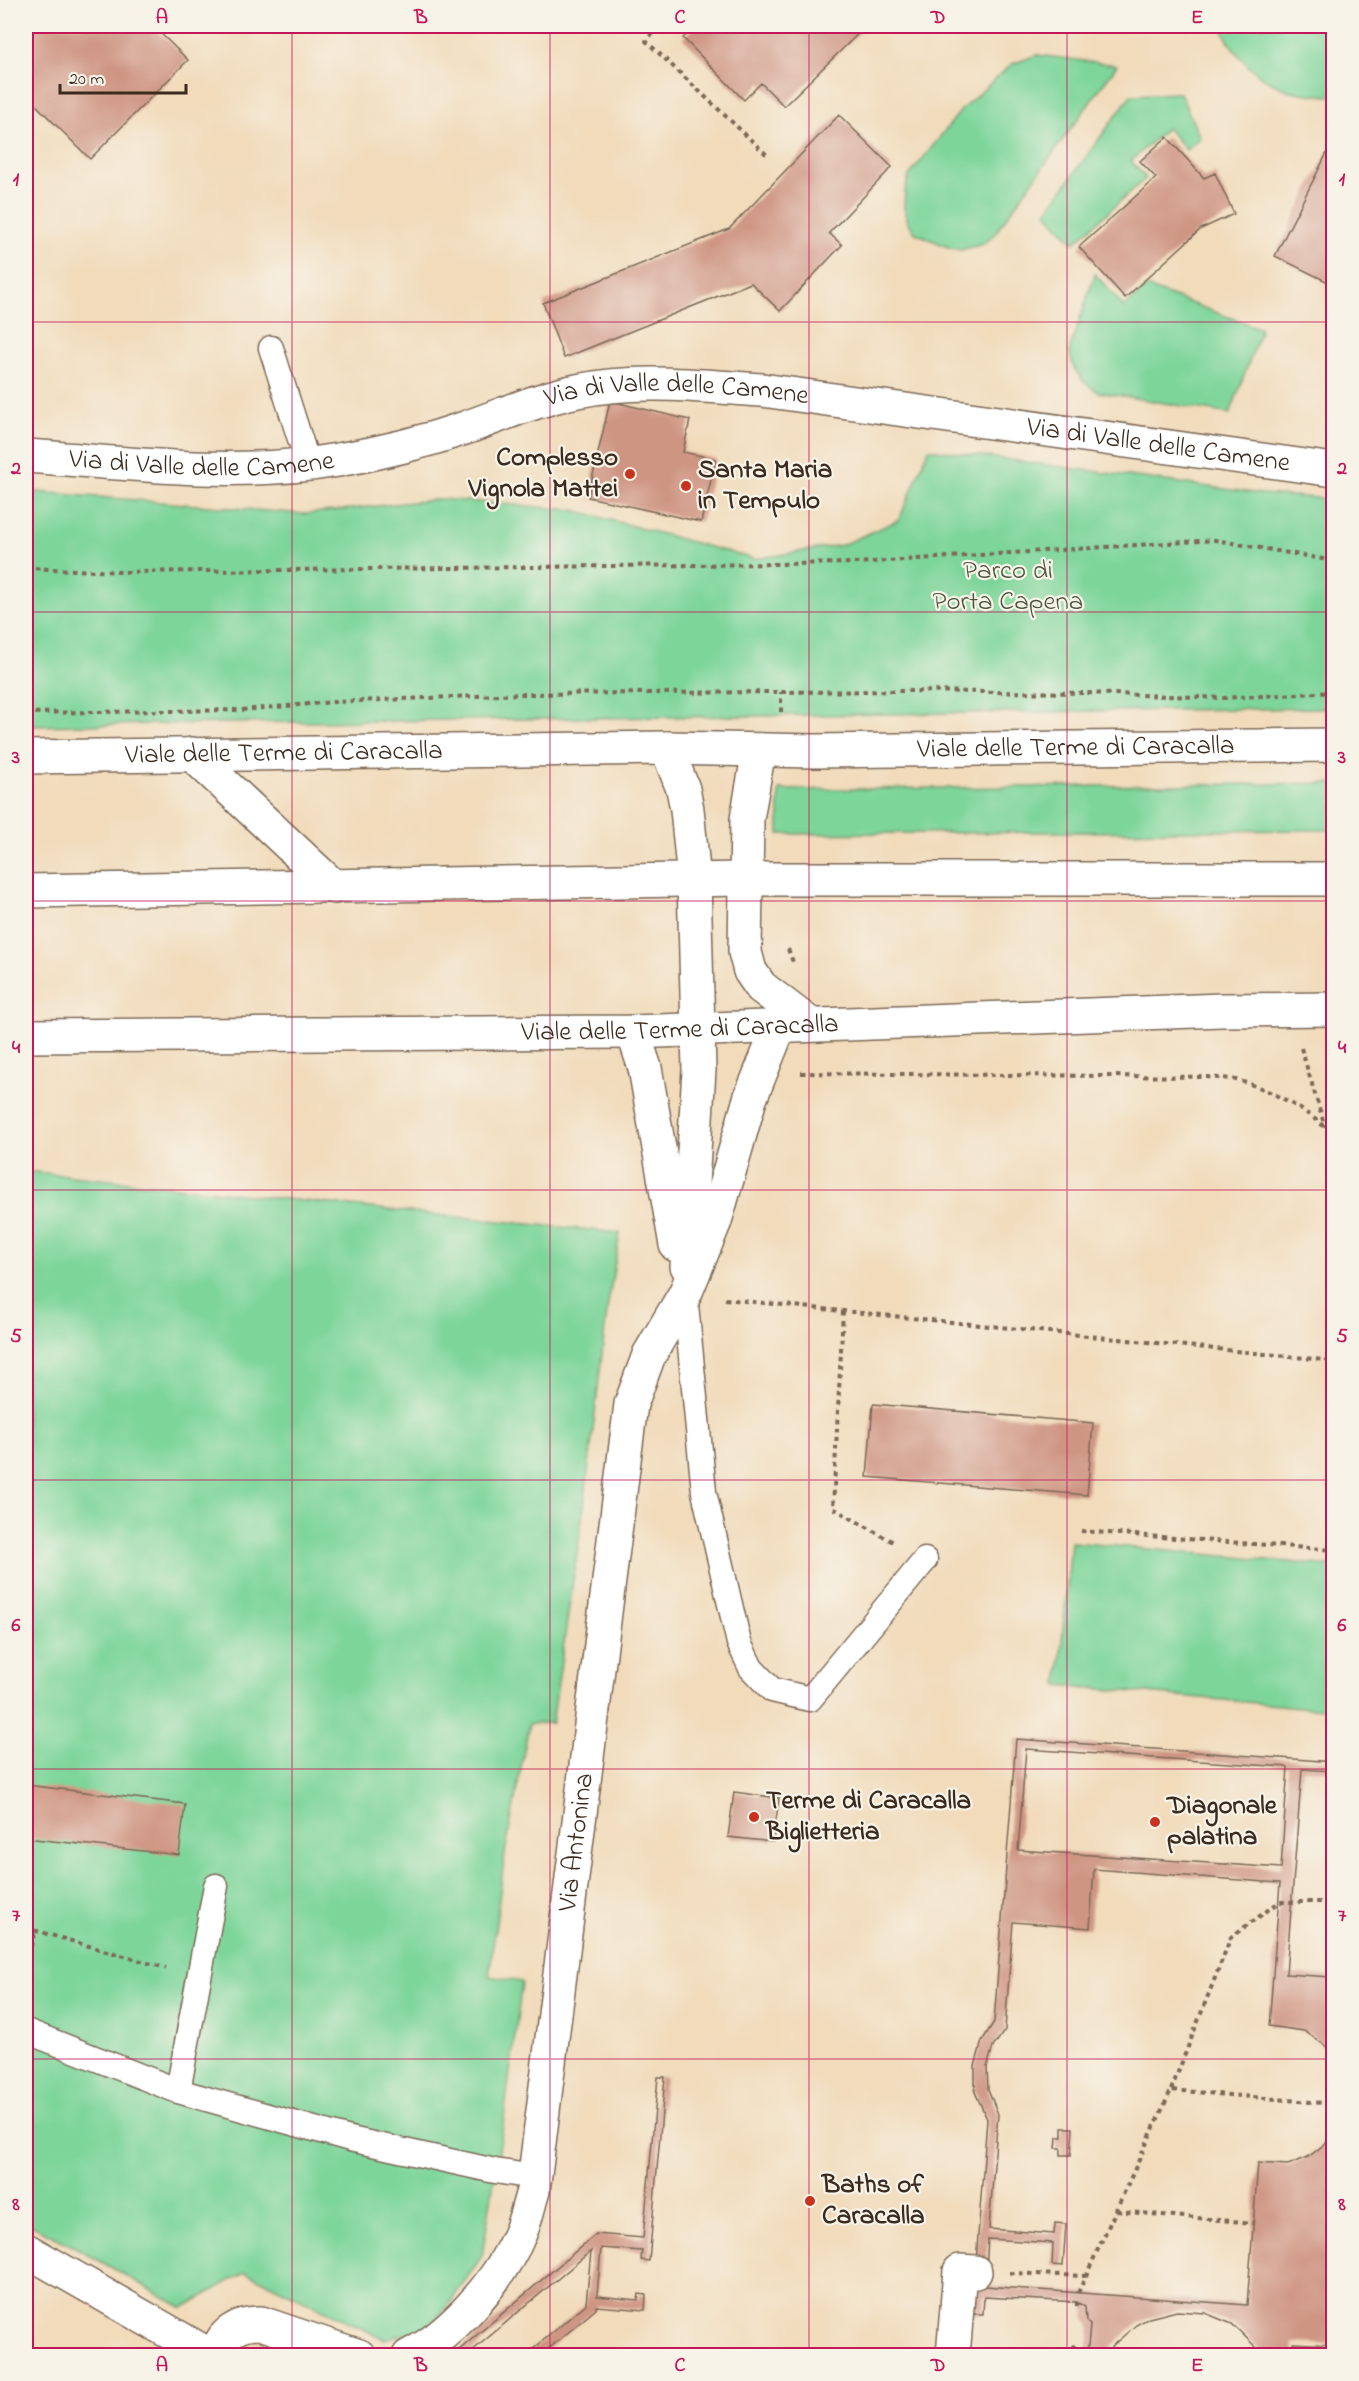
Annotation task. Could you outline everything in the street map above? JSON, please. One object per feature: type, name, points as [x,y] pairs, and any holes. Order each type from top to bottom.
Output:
[{"type":"street","name":"Via di Valle delle Camene","points":[[26,456],[227,469],[308,464],[354,457],[413,443],[560,395],[594,388],[643,384],[762,390],[1334,470]]},
{"type":"street","name":"Viale delle Terme di Caracalla","points":[[26,757],[667,748],[759,750],[1334,745]]},
{"type":"street","points":[[667,748],[683,789],[694,880],[698,1102],[685,1294]]},
{"type":"street","points":[[759,750],[747,819],[745,952],[750,971],[761,987],[811,1025]]},
{"type":"street","points":[[192,754],[334,887]]},
{"type":"street","points":[[26,891],[745,879],[1334,879]]},
{"type":"street","name":"Viale delle Terme di Caracalla","points":[[26,1036],[633,1032],[1334,1009]]},
{"type":"street","name":"Via Antonina","points":[[408,2355],[425,2348],[449,2328],[496,2273],[520,2232],[533,2191],[631,1404],[649,1355],[685,1294],[715,1221],[750,1099],[779,1027]]},
{"type":"street","points":[[633,1032],[645,1068],[685,1294]]},
{"type":"street","points":[[26,2250],[211,2355]]},
{"type":"street","points":[[953,2355],[960,2271],[975,2272]]},
{"type":"street","points":[[218,2355],[220,2343],[225,2336],[241,2325],[251,2322],[261,2323],[359,2355]]},
{"type":"lane","points":[[271,348],[308,464]]},
{"type":"lane","points":[[685,1294],[704,1492],[739,1643],[751,1668],[772,1690],[810,1699],[925,1560]]},
{"type":"lane","points":[[178,2091],[216,1886]]},
{"type":"lane","points":[[26,2031],[178,2091],[350,2139],[495,2171],[534,2177]]},
{"type":"path","points":[[658,26],[646,41],[767,155]]},
{"type":"path","points":[[26,568],[123,572],[856,563],[1215,540],[1334,561]]},
{"type":"path","points":[[780,717],[782,692]]},
{"type":"path","points":[[26,713],[230,710],[333,702],[523,694],[1086,693],[1224,699],[1334,692]]},
{"type":"path","points":[[1290,1010],[1326,1128]]},
{"type":"path","points":[[789,1073],[1208,1077],[1236,1080],[1293,1105],[1334,1135]]},
{"type":"path","points":[[685,1294],[1334,1361]]},
{"type":"path","points":[[843,1311],[833,1508],[925,1560]]},
{"type":"path","points":[[1081,1531],[1334,1550]]},
{"type":"path","points":[[1078,2293],[1171,2090],[1231,1937],[1279,1902],[1334,1902]]},
{"type":"path","points":[[26,1928],[200,1978]]},
{"type":"path","points":[[26,1964],[35,1931]]},
{"type":"path","points":[[1171,2090],[1334,2104]]},
{"type":"path","points":[[1117,2211],[1254,2223]]},
{"type":"path","points":[[1008,2273],[1086,2276]]},
{"type":"path","points":[[1067,2355],[1076,2344]]},
{"type":"green space","points":[[1221,26],[1333,26],[1333,95],[1295,92],[1268,81],[1240,57]]},
{"type":"green space","points":[[1037,55],[1117,65],[993,236],[984,244],[960,250],[915,233],[908,222],[904,207],[909,176],[962,109],[1012,64]]},
{"type":"green space","points":[[1180,93],[1200,138],[1186,150],[1167,128],[1131,161],[1146,178],[1074,243],[1046,212],[1131,95]]},
{"type":"green space","points":[[1095,274],[1124,307],[1147,287],[1261,329],[1230,414],[1098,392],[1084,382],[1074,368],[1069,351]]},
{"type":"green space","name":"Parco di Porta Capena","points":[[929,449],[1262,494],[1333,499],[1333,708],[26,726],[26,491],[305,514],[441,499],[574,510],[754,559],[842,545],[899,520]]},
{"type":"green space","points":[[1333,783],[1333,830],[779,834],[779,790]]},
{"type":"green space","points":[[26,1171],[620,1233],[608,1303],[584,1506],[552,1723],[529,1724],[505,1853],[489,1976],[522,1982],[503,2125],[482,2256],[447,2307],[424,2330],[384,2339],[245,2272],[183,2308],[75,2247],[26,2223]]},
{"type":"green space","points":[[1071,1542],[1333,1566],[1333,1710],[1058,1685]]},
{"type":"building","points":[[26,26],[153,26],[188,60],[90,159],[26,95]]},
{"type":"building","points":[[696,26],[866,26],[784,106],[761,83],[744,100],[683,38]]},
{"type":"building","points":[[839,115],[892,167],[829,233],[842,245],[780,311],[751,283],[564,358],[543,303],[729,229]]},
{"type":"building","points":[[1167,137],[1204,178],[1215,173],[1234,214],[1201,229],[1125,298],[1079,247],[1156,178],[1140,161]]},
{"type":"building","points":[[1334,139],[1334,276],[1330,283],[1275,256]]},
{"type":"building","name":"Complesso Vignola Mattei","points":[[610,401],[690,420],[683,452],[716,459],[701,522],[588,497]]},
{"type":"building","points":[[873,1404],[1093,1423],[1087,1495],[867,1477]]},
{"type":"building","points":[[1016,1739],[1334,1762],[1334,1771],[1302,1769],[1286,1974],[1331,1977],[1334,1965],[1334,2057],[1323,2044],[1304,2031],[1269,2026],[1280,1883],[1094,1869],[1090,1928],[1013,1922],[1005,2030],[993,2047],[987,2067],[988,2089],[998,2114],[989,2229],[1054,2234],[1055,2223],[1066,2224],[1063,2266],[1052,2265],[1053,2243],[988,2239],[985,2286],[1247,2305],[1258,2163],[1288,2165],[1308,2157],[1326,2143],[1334,2132],[1334,2345],[1293,2343],[1292,2356],[1265,2356],[1232,2324],[1205,2313],[1177,2311],[1149,2318],[1136,2325],[1112,2346],[1107,2356],[1087,2356],[1090,2325],[1086,2321],[1085,2307],[1077,2302],[984,2297],[983,2314],[972,2314],[987,2119],[975,2092],[975,2066],[982,2041],[994,2022]],"holes":[[[1026,1749],[1288,1767],[1281,1868],[1018,1850]]]},
{"type":"building","points":[[26,1785],[185,1804],[179,1855],[26,1838]]},
{"type":"building","points":[[734,1792],[779,1798],[773,1842],[728,1837]]},
{"type":"building","points":[[658,2077],[665,2077],[649,2261],[641,2260],[642,2251],[601,2248],[597,2296],[638,2300],[639,2294],[646,2295],[645,2310],[596,2306],[596,2309],[540,2356],[525,2356],[586,2304],[591,2251],[466,2356],[452,2356],[596,2234],[643,2238]]},
{"type":"building","points":[[1062,2128],[1073,2128],[1071,2155],[1061,2155],[1061,2148],[1056,2148],[1057,2137],[1062,2137]]},
{"type":"place","name":"Complesso Vignola Mattei","points":[[630,474]]},
{"type":"place","name":"Santa Maria in Tempulo","points":[[686,486]]},
{"type":"place","name":"Terme di Caracalla Biglietteria","points":[[754,1817]]},
{"type":"place","name":"Diagonale palatina","points":[[1155,1822]]},
{"type":"place","name":"Baths of Caracalla","points":[[810,2201]]}]
